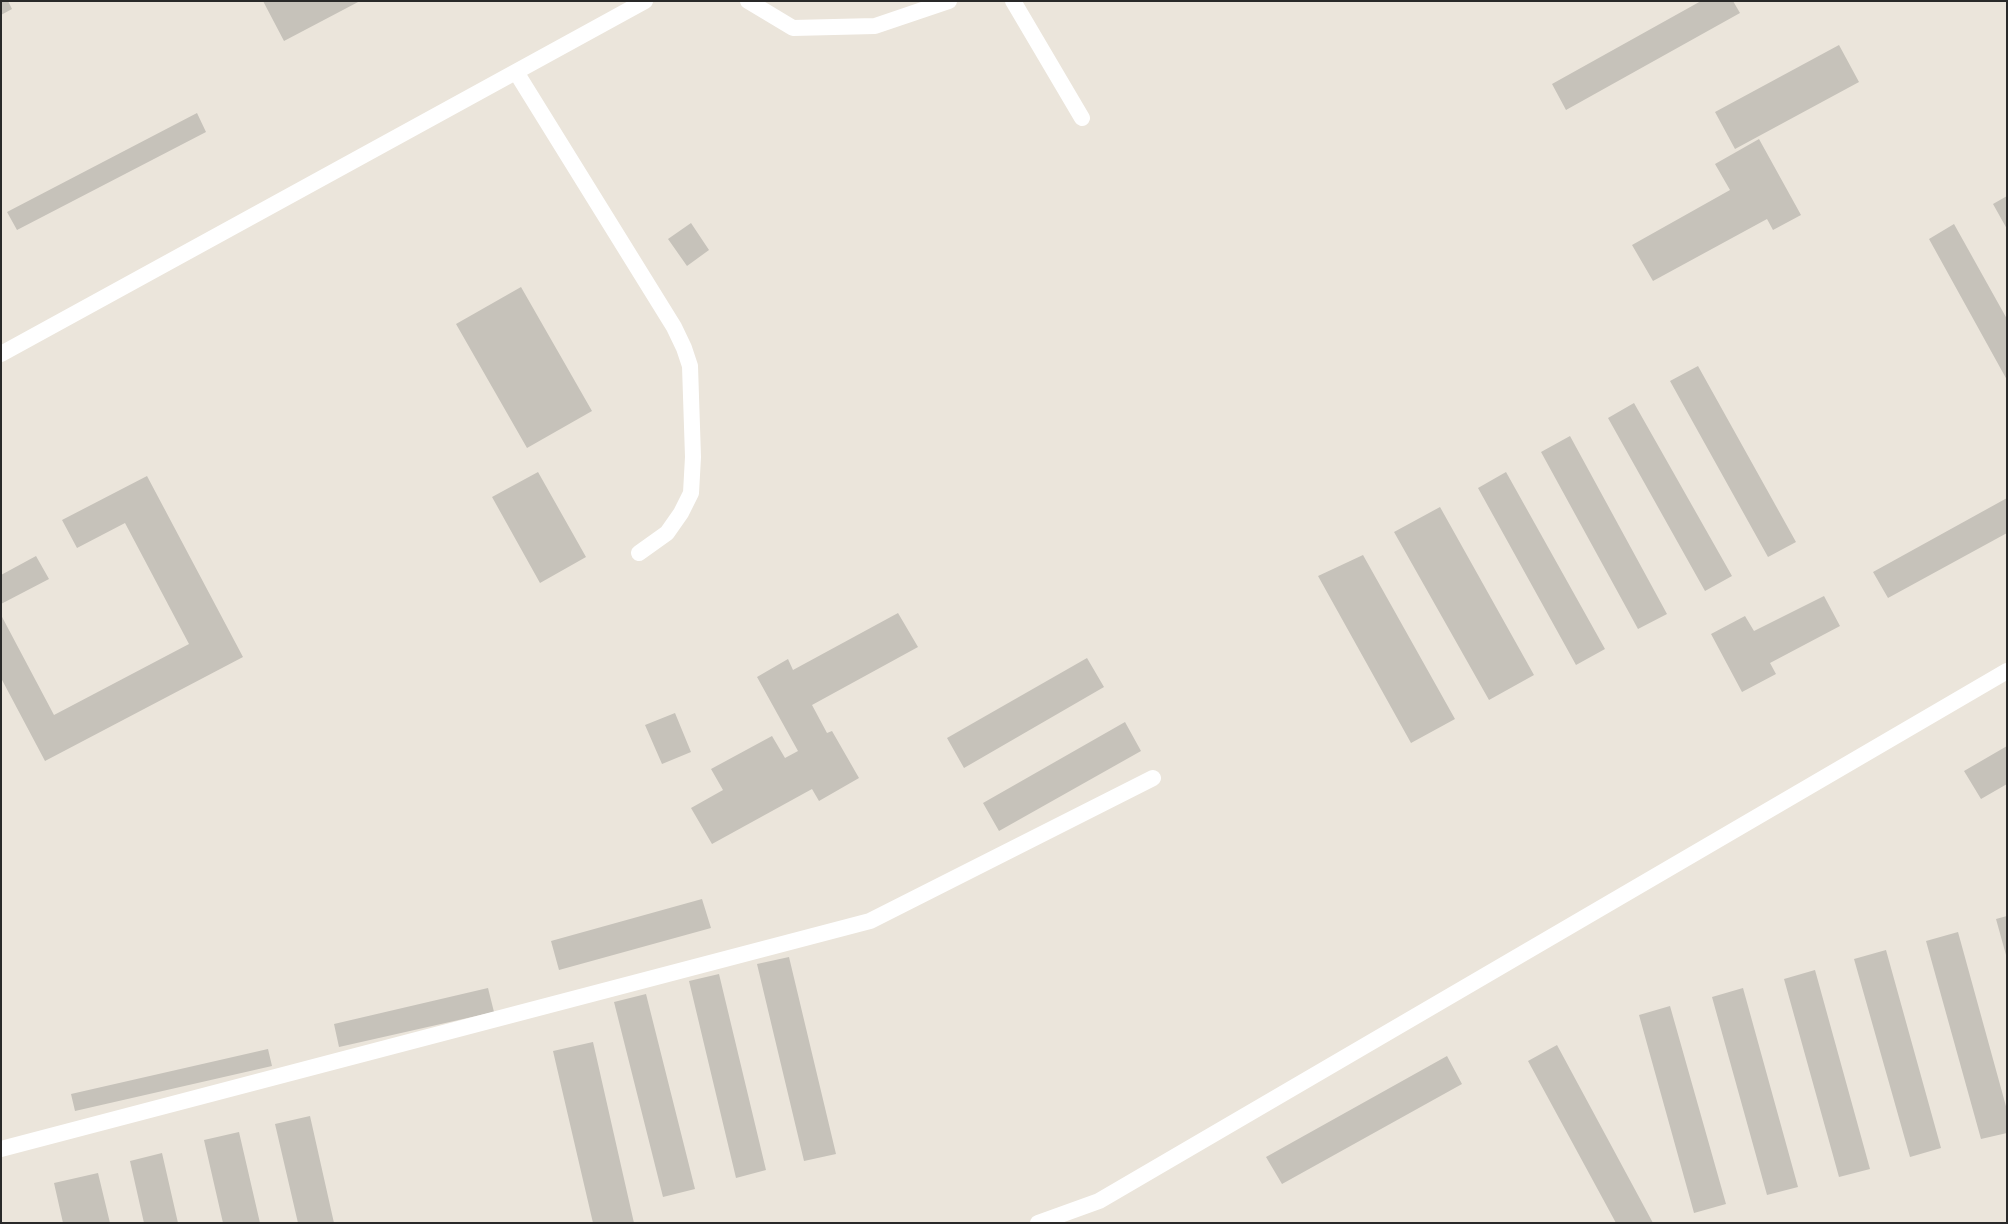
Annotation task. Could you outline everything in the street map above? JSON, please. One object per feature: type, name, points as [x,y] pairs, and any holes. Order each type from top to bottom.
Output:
[{"type":"lane","points":[[1,354],[645,1]]},
{"type":"lane","points":[[748,1],[793,28],[875,26],[949,1]]},
{"type":"lane","points":[[1013,1],[1082,118]]},
{"type":"lane","points":[[516,72],[674,327],[690,366],[691,493],[682,513],[668,533],[639,553]]},
{"type":"lane","points":[[1038,1223],[1099,1201],[2007,671]]},
{"type":"lane","points":[[1,1149],[870,921],[1153,778]]},
{"type":"building","points":[[1,1],[8,1],[12,9],[1,15]]},
{"type":"building","points":[[263,1],[360,1],[284,41]]},
{"type":"building","points":[[1701,1],[1733,1],[1740,13],[1566,110],[1552,84]]},
{"type":"building","points":[[1839,45],[1859,82],[1735,149],[1715,112]]},
{"type":"building","points":[[197,113],[206,132],[17,230],[7,212]]},
{"type":"building","points":[[1759,139],[1801,215],[1773,230],[1767,219],[1653,281],[1632,245],[1730,190],[1715,164]]},
{"type":"building","points":[[2007,196],[2007,229],[1993,204]]},
{"type":"building","points":[[691,223],[709,250],[687,266],[668,239]]},
{"type":"building","points":[[1954,224],[2007,319],[2007,380],[1929,239]]},
{"type":"building","points":[[521,287],[592,411],[527,448],[456,324]]},
{"type":"building","points":[[1698,366],[1796,542],[1768,557],[1670,381]]},
{"type":"building","points":[[1634,403],[1732,576],[1705,591],[1608,418]]},
{"type":"building","points":[[1570,436],[1667,614],[1638,629],[1541,452]]},
{"type":"building","points":[[538,472],[586,557],[540,583],[492,497]]},
{"type":"building","points":[[1506,472],[1605,649],[1576,665],[1478,488]]},
{"type":"building","points":[[147,476],[243,657],[45,761],[1,678],[1,615],[54,715],[189,644],[125,523],[77,548],[62,520]]},
{"type":"building","points":[[2007,498],[2007,533],[1888,598],[1873,572]]},
{"type":"building","points":[[1440,507],[1534,675],[1489,700],[1394,532]]},
{"type":"building","points":[[1363,555],[1455,719],[1411,743],[1318,576]]},
{"type":"building","points":[[36,556],[49,579],[1,604],[1,575]]},
{"type":"building","points":[[1824,596],[1840,626],[1770,663],[1776,674],[1742,692],[1711,634],[1745,616],[1754,631]]},
{"type":"building","points":[[898,613],[918,647],[812,705],[827,733],[832,731],[859,778],[819,801],[812,789],[712,844],[691,808],[723,790],[711,769],[772,736],[785,758],[798,751],[757,677],[788,659],[793,670]]},
{"type":"building","points":[[1087,658],[1104,687],[964,768],[947,738]]},
{"type":"building","points":[[675,713],[691,752],[662,764],[645,725]]},
{"type":"building","points":[[1125,722],[1141,751],[999,831],[983,803]]},
{"type":"building","points":[[2007,746],[2007,784],[1981,799],[1964,771]]},
{"type":"building","points":[[702,899],[711,928],[559,970],[551,941]]},
{"type":"building","points":[[2007,916],[2007,955],[2006,955],[1996,919]]},
{"type":"building","points":[[1958,932],[2007,1110],[2007,1133],[1981,1139],[1926,941]]},
{"type":"building","points":[[1886,950],[1941,1148],[1910,1157],[1854,959]]},
{"type":"building","points":[[789,957],[836,1154],[804,1161],[757,964]]},
{"type":"building","points":[[1815,970],[1870,1169],[1839,1177],[1784,979]]},
{"type":"building","points":[[719,974],[766,1170],[736,1178],[689,981]]},
{"type":"building","points":[[488,988],[494,1012],[339,1047],[334,1024]]},
{"type":"building","points":[[1743,988],[1798,1187],[1767,1195],[1712,997]]},
{"type":"building","points":[[646,994],[695,1189],[663,1197],[614,1002]]},
{"type":"building","points":[[1670,1006],[1726,1204],[1694,1213],[1639,1015]]},
{"type":"building","points":[[593,1042],[634,1223],[593,1223],[553,1051]]},
{"type":"building","points":[[1557,1045],[1653,1223],[1616,1223],[1528,1061]]},
{"type":"building","points":[[268,1049],[272,1066],[75,1111],[71,1094]]},
{"type":"building","points":[[1447,1056],[1462,1084],[1282,1184],[1266,1157]]},
{"type":"building","points":[[310,1116],[334,1223],[298,1223],[275,1124]]},
{"type":"building","points":[[239,1132],[260,1223],[223,1223],[204,1140]]},
{"type":"building","points":[[162,1153],[178,1223],[144,1223],[130,1161]]},
{"type":"building","points":[[98,1173],[110,1223],[63,1223],[54,1183]]}]
